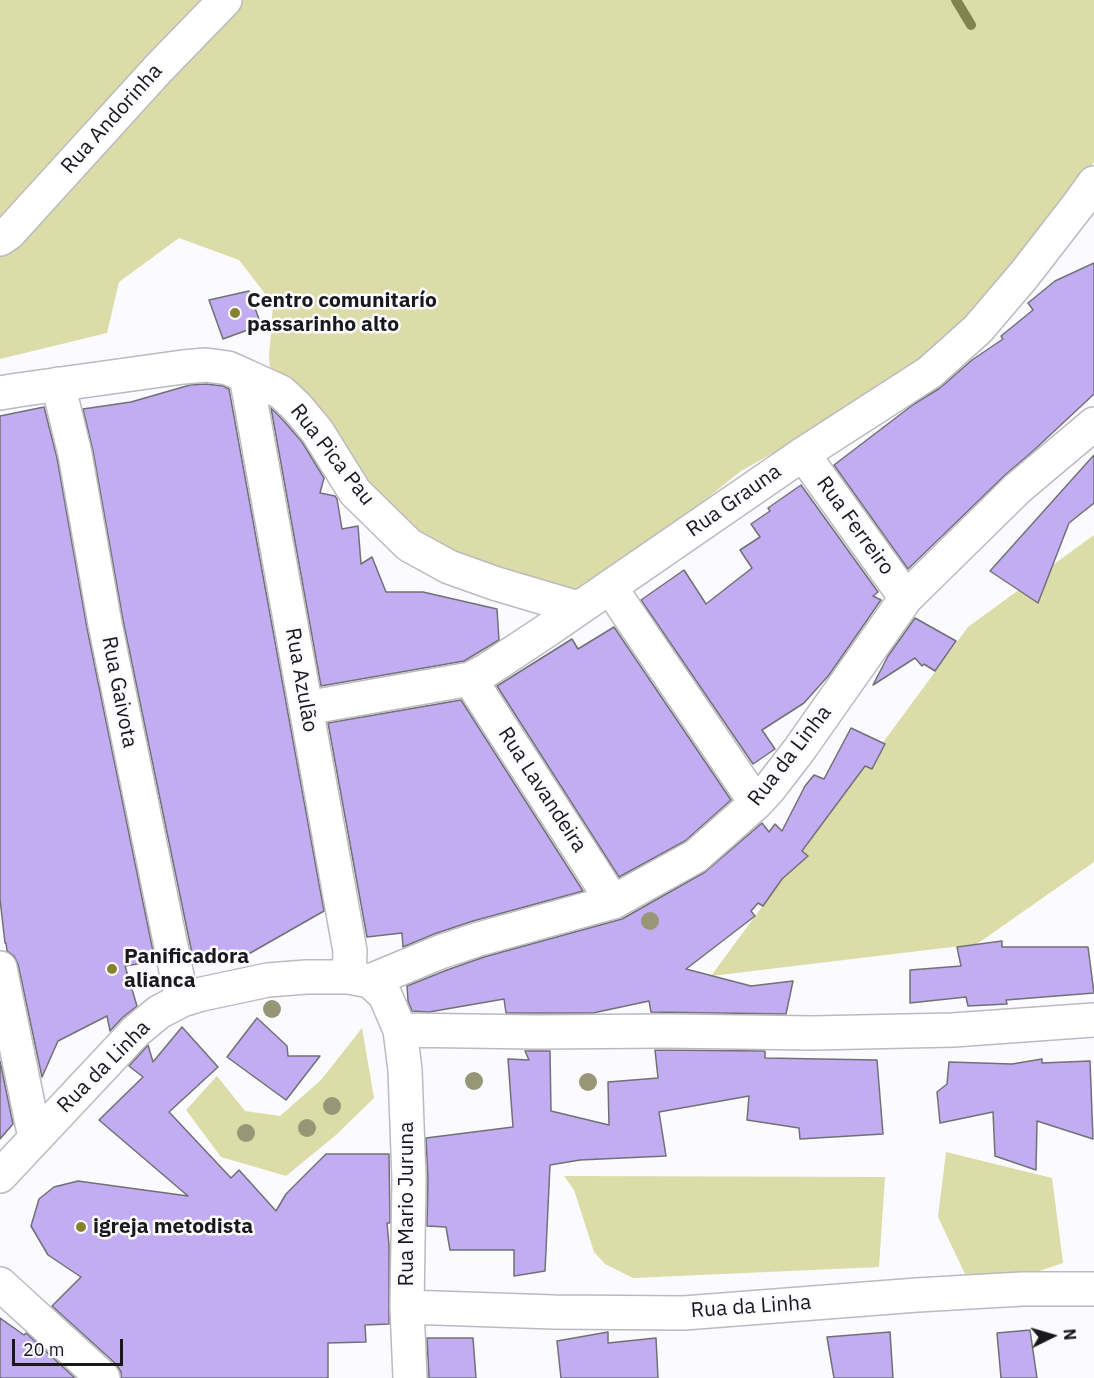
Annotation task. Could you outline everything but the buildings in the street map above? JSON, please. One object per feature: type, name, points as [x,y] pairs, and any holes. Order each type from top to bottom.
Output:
[{"type":"street","name":"Rua Andorinha","points":[[0,239],[9,233],[151,77],[225,0]]},
{"type":"street","name":"Rua Grauna","points":[[306,708],[470,679],[487,670],[803,454],[930,372],[978,329],[1024,275],[1094,183]]},
{"type":"street","name":"Rua Pica Pau","points":[[0,393],[183,367],[207,365],[228,368],[280,392],[297,407],[323,440],[356,492],[409,545],[449,567],[578,608]]},
{"type":"street","name":"Rua Azulão","points":[[246,376],[306,708],[357,970]]},
{"type":"street","name":"Rua Gaivota","points":[[58,384],[75,454],[105,624],[182,1000]]},
{"type":"street","name":"Rua da Linha","points":[[0,1176],[136,1031],[159,1012],[182,1000],[268,980],[357,970],[440,952],[613,902],[696,856],[756,803],[799,750],[906,598],[1018,488],[1094,424]]},
{"type":"street","name":"Rua Ferreiro","points":[[803,454],[906,598]]},
{"type":"street","points":[[610,587],[756,803]]},
{"type":"street","name":"Rua Lavandeira","points":[[470,679],[613,902]]},
{"type":"street","points":[[0,968],[35,1138]]},
{"type":"street","points":[[357,970],[385,995],[400,1030],[813,1033],[953,1030],[1094,1020]]},
{"type":"street","name":"Rua Mario Juruna","points":[[400,1030],[405,1070],[409,1179],[407,1307],[410,1378]]},
{"type":"street","points":[[0,1284],[103,1378]]},
{"type":"street","name":"Rua da Linha","points":[[407,1307],[554,1312],[684,1313],[917,1295],[1022,1289],[1094,1289]]},
{"type":"green space","points":[[0,0],[1094,0],[1094,162],[947,355],[741,471],[566,612],[419,542],[272,392],[269,357],[273,304],[239,260],[179,238],[119,282],[107,333],[0,359]]},
{"type":"green space","points":[[1094,535],[1094,862],[977,944],[711,976],[968,627]]},
{"type":"green space","points":[[362,1028],[374,1098],[336,1135],[286,1176],[221,1157],[186,1110],[217,1076],[245,1111],[280,1116],[321,1080]]},
{"type":"green space","points":[[946,1152],[1052,1178],[1063,1263],[974,1293],[938,1217]]},
{"type":"green space","points":[[564,1176],[885,1177],[879,1267],[633,1278],[605,1264],[594,1252],[574,1190]]},
{"type":"waterway","points":[[956,0],[971,25]]},
{"type":"place","name":"Centro comunitarío passarinho alto","points":[[235,313]]},
{"type":"place","name":"Panificadora alianca","points":[[112,969]]},
{"type":"place","name":"igreja metodista","points":[[81,1227]]}]
